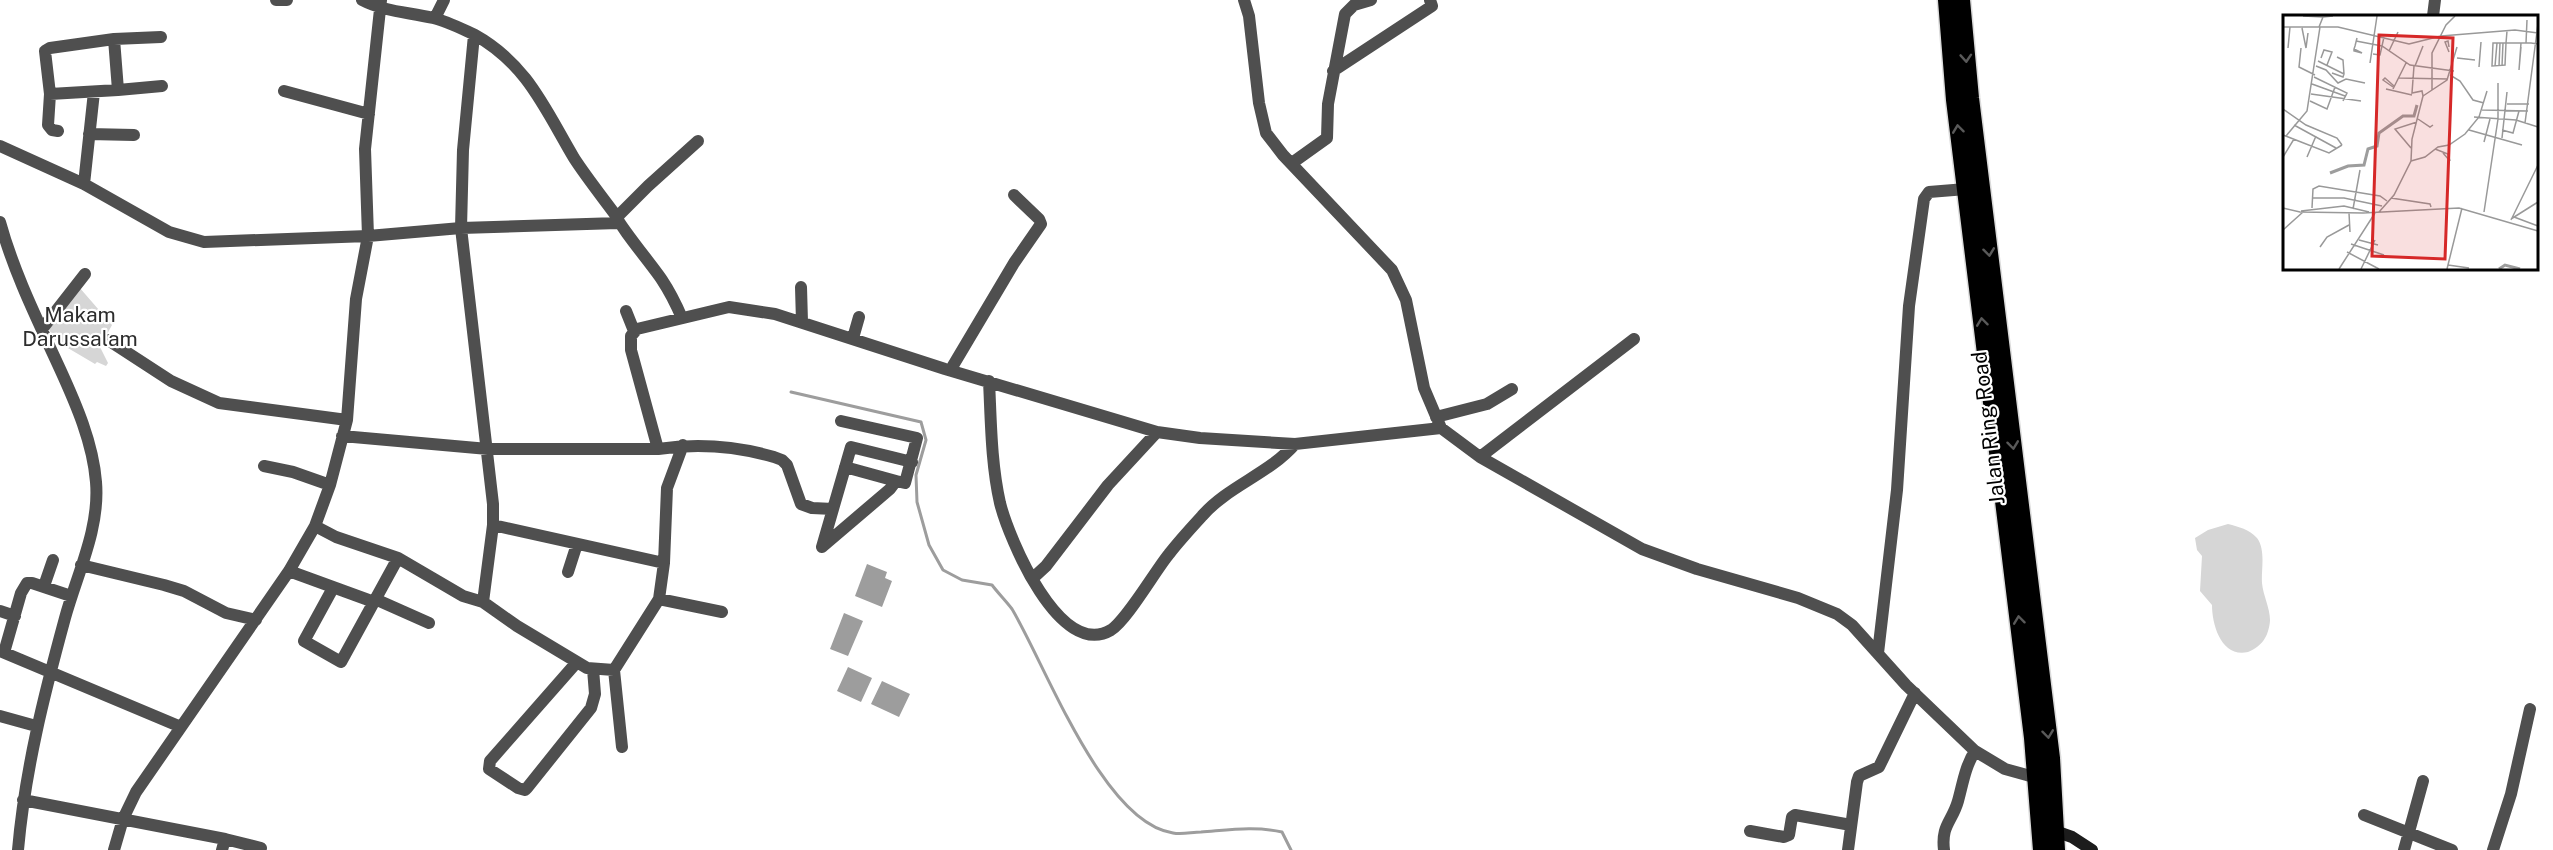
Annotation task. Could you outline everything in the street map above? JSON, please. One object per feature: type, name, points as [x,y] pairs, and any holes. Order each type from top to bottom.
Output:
[{"type":"highway","name":"Jalan Ring Road","points":[[1947,0],[2048,735],[2056,850]]},
{"type":"highway","name":"Jalan Ring Road","points":[[1961,0],[1966,189],[2038,778],[2042,850]]},
{"type":"street","points":[[276,0],[287,0]]},
{"type":"street","points":[[362,0],[435,18],[474,35],[495,48],[526,76],[576,160],[674,297],[682,318]]},
{"type":"street","points":[[435,18],[444,0]]},
{"type":"street","points":[[1244,0],[1249,16],[1263,121],[1271,142],[1396,277],[1406,300],[1424,388],[1439,422],[1480,457],[1642,549],[1697,569],[1798,598],[1837,614],[1852,625],[1915,693],[1974,751],[2006,769],[2038,778]]},
{"type":"street","points":[[1292,163],[1327,138],[1328,104],[1345,14],[1354,5],[1371,0]]},
{"type":"street","points":[[1333,70],[1432,6],[1430,0]]},
{"type":"street","points":[[2433,15],[2435,0]]},
{"type":"street","points":[[114,850],[123,819],[136,792],[290,571],[315,526],[330,485],[347,420],[356,299],[368,236],[365,149],[380,4]]},
{"type":"street","points":[[474,35],[463,150],[461,228],[488,449],[493,525],[483,602]]},
{"type":"street","points":[[58,131],[52,130],[48,125],[50,94],[45,51],[50,48],[114,39],[161,36]]},
{"type":"street","points":[[114,39],[118,90]]},
{"type":"street","points":[[50,94],[162,86]]},
{"type":"street","points":[[284,91],[369,114]]},
{"type":"street","points":[[84,184],[94,92]]},
{"type":"street","points":[[89,134],[134,135]]},
{"type":"street","points":[[0,146],[84,184],[170,232],[190,239],[219,242],[368,236],[461,228],[617,220],[648,186],[698,141]]},
{"type":"street","points":[[1878,653],[1897,490],[1909,306],[1924,199],[1929,192],[1966,189]]},
{"type":"street","points":[[948,369],[1041,224],[1039,219],[1014,195]]},
{"type":"street","points":[[0,222],[21,282],[75,403],[92,458],[96,506],[93,528],[71,596],[36,726],[22,800],[18,850]]},
{"type":"street","points":[[42,329],[85,274]]},
{"type":"street","points":[[801,287],[802,322]]},
{"type":"street","points":[[634,331],[714,309],[741,308],[775,314],[1156,432],[1200,438],[1295,444],[1439,422],[1487,404],[1512,389]]},
{"type":"street","points":[[626,311],[634,331],[630,342],[631,350],[658,449]]},
{"type":"street","points":[[853,338],[859,317]]},
{"type":"street","points":[[1480,457],[1634,339]]},
{"type":"street","points":[[108,340],[171,381],[219,403],[347,420]]},
{"type":"street","points":[[989,381],[993,456],[1001,504],[1018,553],[1051,608],[1066,624],[1080,633],[1092,635],[1109,631],[1116,626],[1169,553],[1202,515],[1221,499],[1279,460],[1295,444]]},
{"type":"street","points":[[842,421],[917,438],[905,483],[845,467]]},
{"type":"street","points":[[1033,578],[1046,566],[1108,485],[1156,432]]},
{"type":"street","points":[[342,436],[488,449],[658,449],[683,445],[715,445],[764,454],[782,460],[790,473],[801,504],[812,508],[833,508]]},
{"type":"street","points":[[622,747],[614,670],[659,599],[664,563],[667,488],[683,445]]},
{"type":"street","points":[[896,481],[890,489],[822,547],[850,447],[912,462]]},
{"type":"street","points":[[264,466],[293,472],[330,485]]},
{"type":"street","points":[[493,525],[664,563]]},
{"type":"street","points":[[315,526],[336,537],[399,558],[463,596],[483,602],[517,626],[577,662],[593,669],[614,670]]},
{"type":"street","points":[[568,572],[577,544]]},
{"type":"street","points":[[333,588],[304,641],[338,662],[344,660],[399,558]]},
{"type":"street","points":[[44,586],[53,560]]},
{"type":"street","points":[[81,564],[184,591],[226,614],[256,620]]},
{"type":"street","points":[[290,571],[429,623]]},
{"type":"street","points":[[71,596],[44,586],[27,583],[21,593],[3,650],[181,727]]},
{"type":"street","points":[[659,599],[722,612]]},
{"type":"street","points":[[0,611],[15,616]]},
{"type":"street","points":[[577,662],[490,761],[489,769],[518,788],[525,790],[527,788],[591,708],[596,694],[593,669]]},
{"type":"street","points":[[1848,850],[1859,776],[1879,767],[1915,693]]},
{"type":"street","points":[[2493,850],[2511,794],[2530,709]]},
{"type":"street","points":[[0,716],[36,726]]},
{"type":"street","points":[[1944,850],[1943,832],[1958,801],[1966,765],[1974,751]]},
{"type":"street","points":[[2404,850],[2423,782]]},
{"type":"street","points":[[22,800],[123,819],[223,845],[261,848]]},
{"type":"street","points":[[1750,831],[1784,837],[1791,831],[1792,817],[1795,815],[1851,825]]},
{"type":"street","points":[[2364,815],[2452,850]]},
{"type":"street","points":[[2055,831],[2072,837],[2092,850]]},
{"type":"green space","name":"Makam Darussalam","points":[[79,287],[112,325],[100,347],[108,363],[106,366],[97,362],[95,364],[56,341],[48,328]]},
{"type":"green space","points":[[2228,524],[2251,532],[2257,538],[2261,548],[2262,583],[2270,624],[2264,640],[2248,652],[2239,653],[2231,650],[2220,639],[2214,622],[2212,605],[2200,591],[2202,556],[2197,550],[2195,538],[2208,530]]},
{"type":"shaded area","points":[[867,564],[887,572],[885,578],[892,581],[882,607],[855,596]]},
{"type":"shaded area","points":[[844,613],[863,621],[848,656],[830,649]]},
{"type":"shaded area","points":[[848,667],[872,678],[861,702],[837,691]]},
{"type":"shaded area","points":[[882,681],[910,694],[899,717],[871,704]]},
{"type":"waterway","points":[[791,392],[921,422],[926,440],[916,475],[917,502],[929,545],[943,570],[962,580],[992,585],[1012,609],[1079,739],[1100,773],[1123,802],[1147,823],[1173,833],[1242,829],[1272,830],[1282,832],[1291,850]]}]
